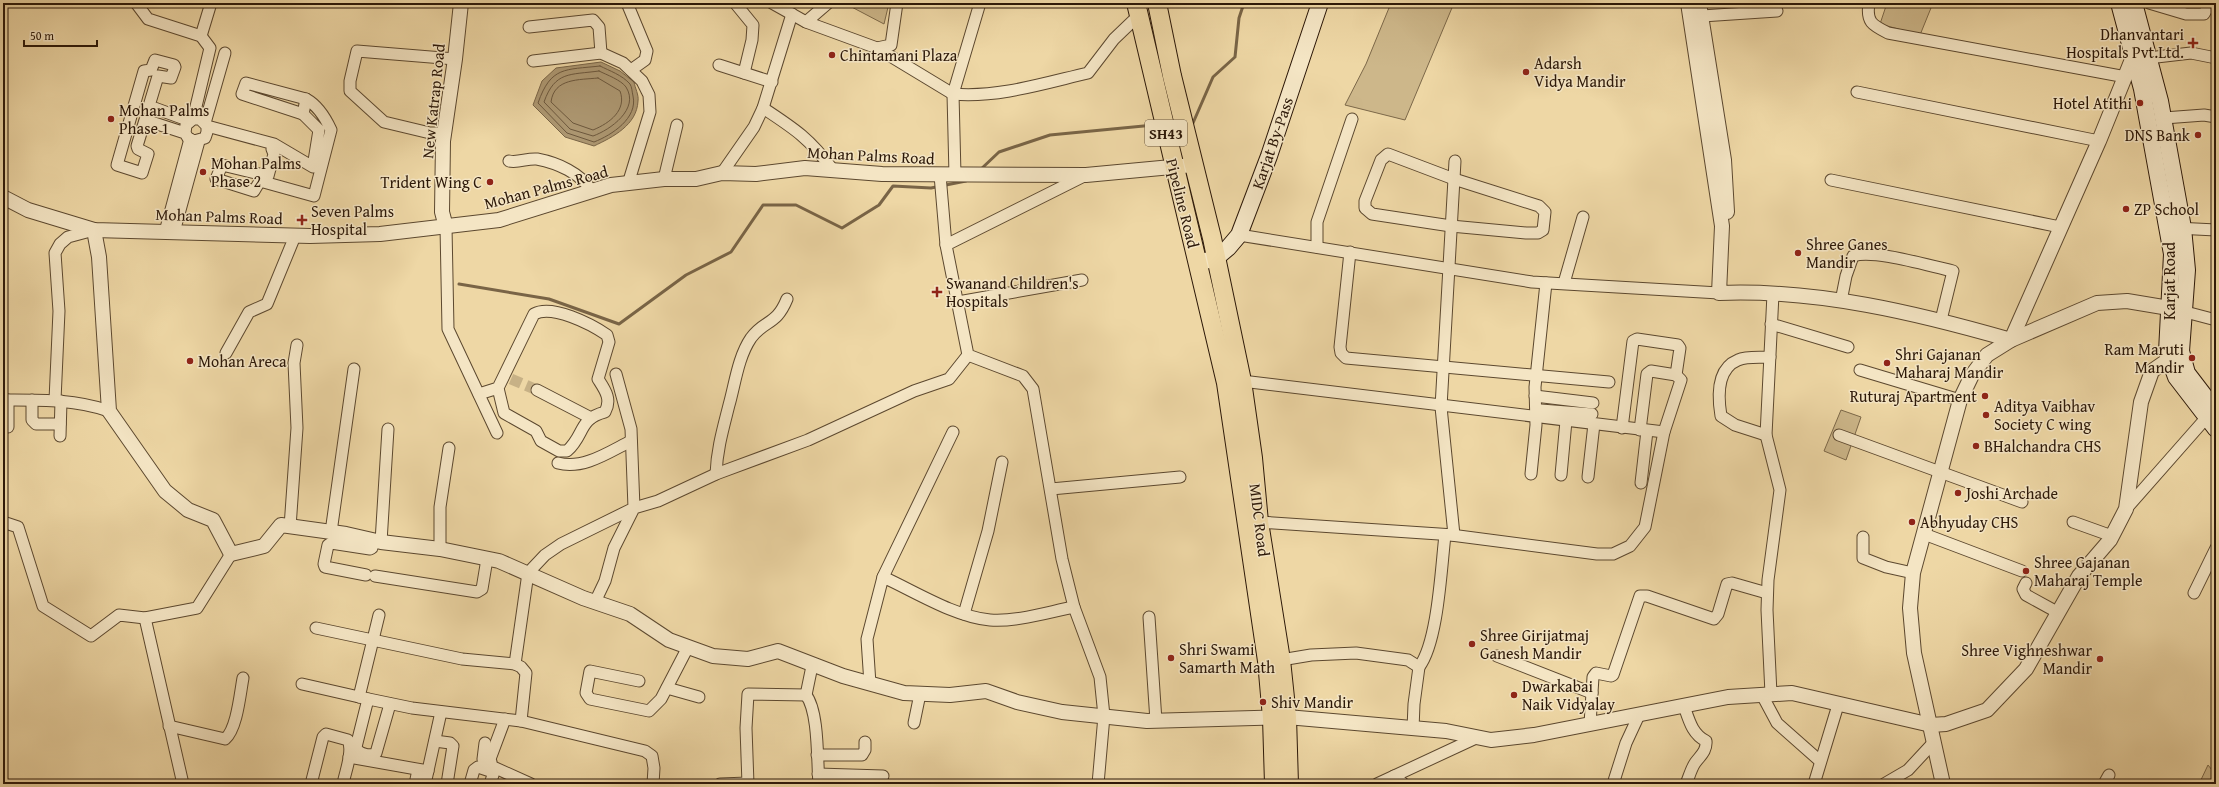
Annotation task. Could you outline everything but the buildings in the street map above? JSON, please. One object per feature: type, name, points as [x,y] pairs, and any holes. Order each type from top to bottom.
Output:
[{"type":"main road","name":"Pipeline Road","points":[[1157,3],[1194,165],[1207,261]]},
{"type":"main road","name":"Karjat By-Pass","points":[[1207,261],[1228,248],[1240,235],[1269,156],[1320,3]]},
{"type":"main road","name":"Karjat Road","points":[[2119,3],[2164,118],[2175,228]]},
{"type":"main road","name":"Karjat Road","points":[[2134,3],[2141,57],[2142,89],[2175,228],[2187,270],[2177,310],[2175,355],[2213,412]]},
{"type":"main road","name":"Pipeline Road","points":[[1137,9],[1174,168],[1207,261]]},
{"type":"main road","name":"MIDC Road","points":[[1207,261],[1242,381],[1260,522],[1281,660],[1280,718],[1274,784]]},
{"type":"main road","name":"MIDC Road","points":[[1207,261],[1280,718],[1289,784]]},
{"type":"street","points":[[136,3],[144,16],[148,19],[201,36],[211,50],[192,120],[186,125],[192,138],[170,232]]},
{"type":"street","points":[[201,36],[211,3]]},
{"type":"street","name":"New Katrap Road","points":[[446,227],[442,212],[444,133],[455,59],[461,3]]},
{"type":"street","points":[[627,3],[647,51],[645,60],[631,70]]},
{"type":"street","points":[[735,3],[753,25],[752,40],[744,73]]},
{"type":"street","points":[[772,3],[806,22],[876,48],[953,94],[968,95],[1015,89],[1088,73],[1137,9]]},
{"type":"street","points":[[806,22],[828,3]]},
{"type":"street","points":[[876,48],[891,45],[897,3]]},
{"type":"street","points":[[980,3],[953,94],[957,175],[1086,175],[1194,165]]},
{"type":"street","points":[[1688,3],[1722,226],[1723,292]]},
{"type":"street","points":[[1869,3],[1867,14],[1873,25],[1888,33],[2126,77]]},
{"type":"street","points":[[2149,3],[2196,15],[2204,14],[2210,3]]},
{"type":"street","points":[[1723,292],[1726,182],[1700,10],[1777,11]]},
{"type":"street","points":[[722,173],[754,127],[763,108],[792,14]]},
{"type":"street","points":[[528,27],[593,20],[598,27],[601,53]]},
{"type":"street","points":[[444,133],[430,133],[384,122],[350,92],[350,81],[357,51],[455,59]]},
{"type":"street","points":[[225,52],[206,125],[206,135],[192,138],[145,120],[137,146],[138,149],[148,154],[143,172],[141,174],[117,165],[144,71],[151,70],[155,60],[174,65],[175,67],[171,78],[158,75],[149,106],[192,120],[200,119],[206,125],[274,144],[313,167],[320,130],[303,114],[242,94],[246,83],[306,99],[317,108],[330,130],[314,196],[267,179],[274,154],[272,149],[274,144]]},
{"type":"street","points":[[533,61],[601,53],[622,63],[642,80],[649,95],[650,112],[628,184]]},
{"type":"street","points":[[2011,340],[2126,77],[2141,57],[2191,53],[2216,58]]},
{"type":"street","points":[[719,65],[772,82]]},
{"type":"street","points":[[1857,92],[2099,141]]},
{"type":"street","points":[[303,114],[306,99]]},
{"type":"street","points":[[763,108],[795,128],[815,146],[833,170]]},
{"type":"street","points":[[2164,118],[2204,115],[2216,117]]},
{"type":"street","points":[[1317,247],[1317,222],[1352,119]]},
{"type":"street","points":[[664,179],[677,125]]},
{"type":"street","points":[[1388,154],[1454,178],[1543,208],[1546,218],[1543,230],[1538,233],[1451,226],[1372,214],[1365,208],[1381,160],[1388,154]]},
{"type":"street","points":[[509,161],[521,162],[536,159],[572,171],[586,181],[592,191]]},
{"type":"street","points":[[1448,535],[1454,535],[1441,406],[1455,161]]},
{"type":"street","name":"Mohan Palms Road","points":[[3,197],[28,210],[94,230],[295,236],[380,234],[499,220],[611,185],[664,179],[696,178],[722,173],[756,174],[805,168],[940,179],[957,175]]},
{"type":"street","points":[[946,245],[1086,175]]},
{"type":"street","points":[[515,664],[528,573],[545,555],[561,544],[634,508],[679,492],[716,474],[808,440],[914,391],[949,379],[968,355],[946,245],[940,179]]},
{"type":"street","points":[[1831,180],[2060,227]]},
{"type":"street","points":[[1564,283],[1583,216]]},
{"type":"street","points":[[446,227],[448,329],[497,433]]},
{"type":"street","points":[[2175,228],[2216,230]]},
{"type":"street","points":[[60,436],[58,400],[59,311],[55,253],[60,244],[68,237],[94,230],[99,257],[109,411],[165,491],[188,510],[213,520],[231,554]]},
{"type":"street","points":[[1240,235],[1532,282],[1723,292],[1742,291],[1841,301],[1941,320],[2011,340]]},
{"type":"street","points":[[226,353],[249,312],[267,304],[295,236]]},
{"type":"street","points":[[1350,252],[1340,347],[1343,356],[1357,360],[1443,366],[1609,382]]},
{"type":"street","points":[[1841,301],[1846,276],[1854,256],[1864,254],[1887,257],[1953,271],[1941,320]]},
{"type":"street","points":[[958,302],[1082,280]]},
{"type":"street","points":[[1546,283],[1537,375],[1538,397],[1541,410],[1549,415]]},
{"type":"street","points":[[1773,294],[1766,435],[1780,490],[1767,593],[1766,695],[1777,723],[1820,761]]},
{"type":"street","points":[[716,474],[720,436],[741,361],[750,339],[762,326],[775,320],[782,313],[787,299]]},
{"type":"street","points":[[1943,784],[1914,652],[1910,608],[1913,573],[1942,472],[1960,400],[1972,375],[1988,355],[2011,340],[2097,302],[2127,301],[2177,310],[2216,320]]},
{"type":"street","points":[[479,394],[498,388],[508,377],[534,314],[541,310],[554,311],[599,330],[607,335],[609,342],[598,379],[607,393],[609,404],[605,412],[591,418],[586,422],[573,446],[563,452],[540,441],[536,431],[504,413],[498,388]]},
{"type":"street","points":[[1771,324],[1848,347]]},
{"type":"street","points":[[1622,428],[1633,342],[1637,339],[1680,346],[1676,375]]},
{"type":"street","points":[[290,526],[298,428],[294,363],[296,345]]},
{"type":"street","points":[[968,355],[1023,376],[1033,389],[1052,489],[1062,559],[1074,607],[1100,677],[1104,716],[1098,784]]},
{"type":"street","points":[[2126,508],[2140,402],[2152,371],[2175,355]]},
{"type":"street","points":[[1766,435],[1735,425],[1721,416],[1719,389],[1723,376],[1730,366],[1738,360],[1770,357]]},
{"type":"street","points":[[331,532],[354,370]]},
{"type":"street","points":[[1860,370],[1960,400]]},
{"type":"street","points":[[1260,522],[1448,535],[1597,554],[1613,554],[1630,546],[1644,527],[1664,432],[1681,380],[1676,375],[1648,371],[1641,483]]},
{"type":"street","points":[[595,602],[605,581],[614,548],[634,508],[631,429],[616,374]]},
{"type":"street","points":[[1242,381],[1535,417],[1549,415],[1568,418],[1590,416]]},
{"type":"street","points":[[537,390],[591,418]]},
{"type":"street","points":[[1538,397],[1622,428],[1664,432]]},
{"type":"street","points":[[1531,474],[1538,397]]},
{"type":"street","points":[[8,427],[5,400],[58,400],[91,405],[109,411]]},
{"type":"street","points":[[32,400],[32,420],[36,424],[60,424]]},
{"type":"street","points":[[3,522],[18,527],[43,606],[91,636],[118,615],[145,618],[197,608],[231,554],[264,546],[281,525],[331,532],[377,541],[440,549],[487,558],[528,573],[595,602],[630,614],[668,640],[713,656],[748,659],[778,651],[812,666],[904,693],[950,695],[986,691],[1017,702],[1062,712],[1156,721],[1280,718],[1413,729],[1478,737],[1490,740],[1534,735],[1728,697],[1792,693],[1838,705],[1931,725],[1946,724],[1987,710],[2026,669],[2057,612],[2079,576],[2112,536],[2126,508],[2213,412]]},
{"type":"street","points":[[1588,477],[1590,416]]},
{"type":"street","points":[[1561,475],[1568,418]]},
{"type":"street","points":[[388,429],[377,541],[370,549],[331,543],[328,545],[324,560],[325,567],[371,576],[477,592],[482,589],[487,558]]},
{"type":"street","points":[[870,684],[867,639],[883,577],[952,432]]},
{"type":"street","points":[[1839,435],[2022,502]]},
{"type":"street","points":[[558,463],[576,465],[601,456],[631,441]]},
{"type":"street","points":[[440,549],[440,507],[449,448]]},
{"type":"street","points":[[964,614],[988,531],[1002,462]]},
{"type":"street","points":[[1052,489],[1180,477]]},
{"type":"street","points":[[2073,522],[2112,536]]},
{"type":"street","points":[[1924,534],[2022,571]]},
{"type":"street","points":[[1413,729],[1414,704],[1419,667],[1425,659],[1432,638],[1448,535]]},
{"type":"street","points":[[1863,537],[1863,558],[1886,567],[1913,573]]},
{"type":"street","points":[[2194,593],[2216,548]]},
{"type":"street","points":[[883,577],[964,614],[992,620],[1074,607]]},
{"type":"street","points":[[2026,583],[2023,590],[2026,595],[2057,612]]},
{"type":"street","points":[[1590,724],[1594,674],[1613,675],[1640,596],[1647,596],[1714,619],[1718,614],[1727,584],[1739,584],[1767,593]]},
{"type":"street","points":[[379,616],[363,698],[356,747],[360,752],[370,755],[376,753],[390,704]]},
{"type":"street","points":[[1150,617],[1156,721]]},
{"type":"street","points":[[145,618],[183,784]]},
{"type":"street","points":[[316,628],[462,659],[515,664],[521,667],[526,673],[520,721]]},
{"type":"street","points":[[639,681],[590,671],[586,693],[590,699],[649,711],[658,703],[688,647]]},
{"type":"street","points":[[1281,660],[1311,655],[1356,653],[1408,660],[1419,667]]},
{"type":"street","points":[[1497,656],[1592,693]]},
{"type":"street","points":[[806,695],[812,666]]},
{"type":"street","points":[[169,726],[225,739],[230,734],[233,726],[244,678]]},
{"type":"street","points":[[302,684],[390,704],[441,712],[520,721],[645,751],[652,756],[654,768],[653,784]]},
{"type":"street","points":[[666,688],[699,697]]},
{"type":"street","points":[[720,784],[748,784],[746,728],[748,694],[806,695]]},
{"type":"street","points":[[914,724],[920,694]]},
{"type":"street","points":[[806,695],[810,700],[814,720],[819,779],[883,776]]},
{"type":"street","points":[[1814,784],[1838,705]]},
{"type":"street","points":[[1684,706],[1697,736],[1706,741],[1701,757],[1694,764],[1686,784]]},
{"type":"street","points":[[415,784],[423,771],[434,741],[441,712]]},
{"type":"street","points":[[1613,784],[1626,744],[1639,715]]},
{"type":"street","points":[[490,784],[504,719]]},
{"type":"street","points":[[311,784],[323,737],[326,734],[348,740],[349,757],[343,784]]},
{"type":"street","points":[[1377,784],[1478,737]]},
{"type":"street","points":[[434,741],[450,743],[453,746],[447,784]]},
{"type":"street","points":[[817,755],[862,755],[865,750],[865,742]]},
{"type":"street","points":[[1884,784],[1908,770],[1934,742]]},
{"type":"street","points":[[485,744],[483,759],[493,768]]},
{"type":"street","points":[[349,757],[423,771]]},
{"type":"street","points":[[470,784],[474,770],[478,767],[493,768],[532,784]]},
{"type":"street","points":[[423,771],[425,784]]},
{"type":"street","points":[[1394,776],[1404,784]]},
{"type":"shaded area","points":[[844,3],[889,3],[884,24]]},
{"type":"shaded area","points":[[1391,3],[1454,3],[1405,120],[1345,105],[1366,64]]},
{"type":"shaded area","points":[[1887,3],[1933,3],[1920,35],[1880,24]]},
{"type":"shaded area","points":[[1841,410],[1861,417],[1846,460],[1824,451]]},
{"type":"shaded area","points":[[2208,765],[2216,775],[2216,784],[2199,784]]},
{"type":"water","points":[[601,62],[620,71],[634,82],[638,101],[637,109],[629,123],[609,139],[594,146],[565,137],[533,105],[542,81],[556,68]]},
{"type":"waterway","points":[[1193,123],[1213,77],[1235,57],[1239,18],[1244,3]]},
{"type":"waterway","points":[[980,170],[999,152],[1050,135],[1154,125]]},
{"type":"waterway","points":[[459,284],[549,299],[619,324],[686,275],[731,252],[763,205],[796,205],[842,228],[879,205],[893,186],[931,188],[966,181]]},
{"type":"tunnel","points":[[511,379],[537,390]]},
{"type":"place","name":"Dhanvantari Hospitals Pvt.Ltd.","points":[[2193,43]]},
{"type":"place","name":"Chintamani Plaza","points":[[832,55]]},
{"type":"place","name":"Adarsh Vidya Mandir","points":[[1526,72]]},
{"type":"place","name":"Hotel Atithi","points":[[2140,103]]},
{"type":"place","name":"Mohan Palms Phase 1","points":[[111,119]]},
{"type":"place","name":"DNS Bank","points":[[2198,135]]},
{"type":"place","name":"Mohan Palms Phase 2","points":[[203,172]]},
{"type":"place","name":"Trident Wing C","points":[[490,182]]},
{"type":"place","name":"ZP School","points":[[2126,209]]},
{"type":"place","name":"Seven Palms Hospital","points":[[302,220]]},
{"type":"place","name":"Shree Ganes Mandir","points":[[1798,253]]},
{"type":"place","name":"Swanand Children's Hospitals","points":[[937,292]]},
{"type":"place","name":"Ram Maruti Mandir","points":[[2192,358]]},
{"type":"place","name":"Mohan Areca","points":[[190,361]]},
{"type":"place","name":"Shri Gajanan Maharaj Mandir","points":[[1887,363]]},
{"type":"place","name":"Ruturaj Apartment","points":[[1985,396]]},
{"type":"place","name":"Aditya Vaibhav Society C wing","points":[[1986,415]]},
{"type":"place","name":"BHalchandra CHS","points":[[1976,446]]},
{"type":"place","name":"Joshi Archade","points":[[1958,493]]},
{"type":"place","name":"Abhyuday CHS","points":[[1912,522]]},
{"type":"place","name":"Shree Gajanan Maharaj Temple","points":[[2026,571]]},
{"type":"place","name":"Shree Girijatmaj Ganesh Mandir","points":[[1472,644]]},
{"type":"place","name":"Shri Swami Samarth Math","points":[[1171,658]]},
{"type":"place","name":"Shree Vighneshwar Mandir","points":[[2100,659]]},
{"type":"place","name":"Dwarkabai Naik Vidyalay","points":[[1514,695]]},
{"type":"place","name":"Shiv Mandir","points":[[1263,702]]}]
